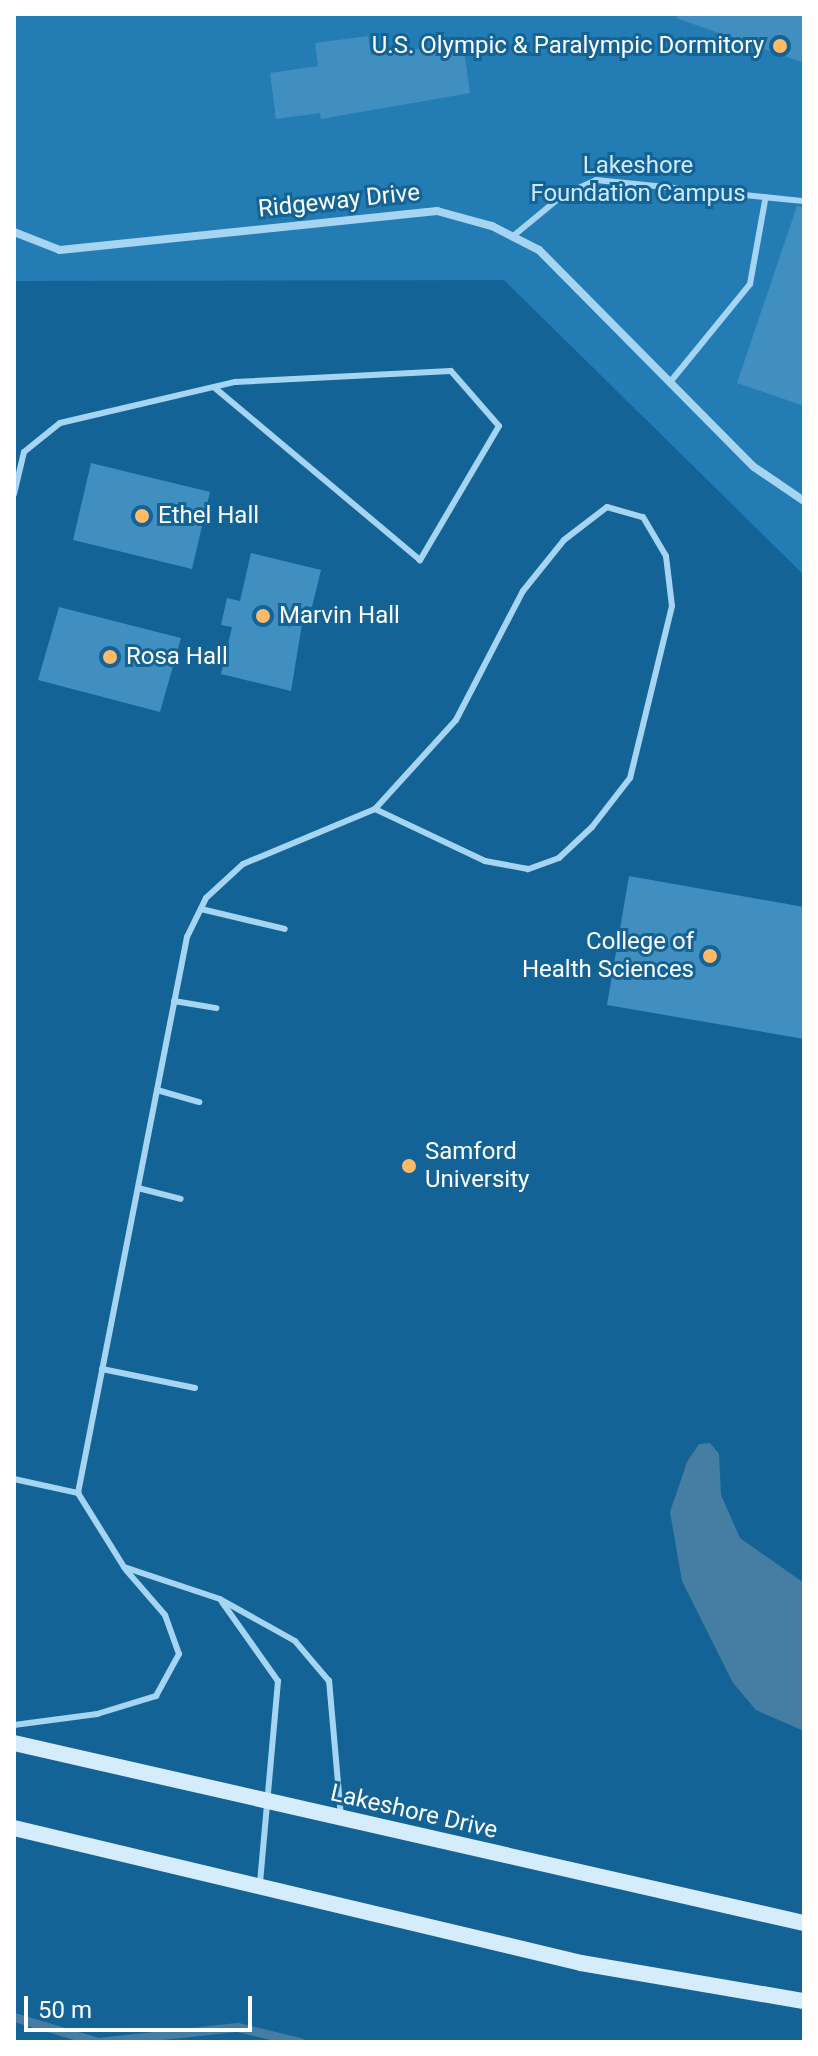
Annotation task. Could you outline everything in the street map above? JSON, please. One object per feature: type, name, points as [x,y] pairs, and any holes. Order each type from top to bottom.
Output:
[{"type":"main road","name":"Lakeshore Drive","points":[[14,1743],[804,1923]]},
{"type":"main road","points":[[14,1828],[260,1884],[581,1963],[804,2001]]},
{"type":"street","name":"Ridgeway Drive","points":[[14,232],[60,250],[437,211],[512,237],[539,250],[754,467],[804,501]]},
{"type":"lane","points":[[512,237],[563,195],[596,180],[765,201],[804,201]]},
{"type":"lane","points":[[671,381],[750,284],[765,201]]},
{"type":"lane","points":[[14,494],[24,452],[60,423],[214,387],[451,371],[499,426],[420,560],[214,387]]},
{"type":"lane","points":[[14,1725],[97,1714],[156,1696],[179,1654],[165,1615],[124,1567],[78,1493],[187,937],[201,909],[243,864],[375,809],[456,720],[523,591],[564,540],[607,507],[643,517],[666,556],[672,606],[650,721],[630,778],[592,827],[559,858],[528,869],[485,861],[375,809]]},
{"type":"lane","points":[[201,909],[285,929]]},
{"type":"lane","points":[[174,1001],[216,1008]]},
{"type":"lane","points":[[157,1090],[199,1102]]},
{"type":"lane","points":[[138,1188],[181,1199]]},
{"type":"lane","points":[[102,1369],[195,1388]]},
{"type":"lane","points":[[14,1479],[78,1493]]},
{"type":"lane","points":[[124,1567],[220,1599],[295,1641],[329,1681],[342,1820]]},
{"type":"lane","points":[[220,1599],[278,1681],[260,1884]]},
{"type":"green space","name":"Lakeshore Foundation Campus","points":[[14,14],[804,14],[804,575],[504,280],[14,281]]},
{"type":"shaded area","points":[[710,1443],[719,1454],[721,1495],[740,1538],[804,1583],[804,1731],[756,1710],[733,1683],[682,1581],[670,1512],[687,1462],[699,1444]]},
{"type":"building","name":"U.S. Olympic & Paralympic Dormitory","points":[[677,14],[804,14],[804,63],[676,18]]},
{"type":"building","points":[[368,36],[371,55],[463,43],[470,93],[321,119],[320,113],[276,119],[270,73],[318,66],[315,43]]},
{"type":"building","points":[[797,206],[804,207],[804,406],[737,383]]},
{"type":"building","name":"Ethel Hall","points":[[91,463],[210,492],[192,569],[73,540]]},
{"type":"building","name":"Marvin Hall","points":[[251,553],[321,570],[312,607],[305,606],[291,691],[221,674],[232,627],[221,625],[227,598],[240,601]]},
{"type":"building","name":"Rosa Hall","points":[[59,607],[181,638],[160,712],[38,680]]},
{"type":"building","name":"College of Health Sciences","points":[[629,876],[804,907],[804,1039],[607,1005]]},
{"type":"waterway","points":[[14,2017],[98,2042],[237,2027],[300,2042]]},
{"type":"place","name":"U.S. Olympic & Paralympic Dormitory","points":[[780,46]]},
{"type":"place","name":"Ethel Hall","points":[[142,516]]},
{"type":"place","name":"Marvin Hall","points":[[263,616]]},
{"type":"place","name":"Rosa Hall","points":[[110,657]]},
{"type":"place","name":"College of Health Sciences","points":[[710,956]]},
{"type":"place","name":"Samford University","points":[[409,1166]]}]
